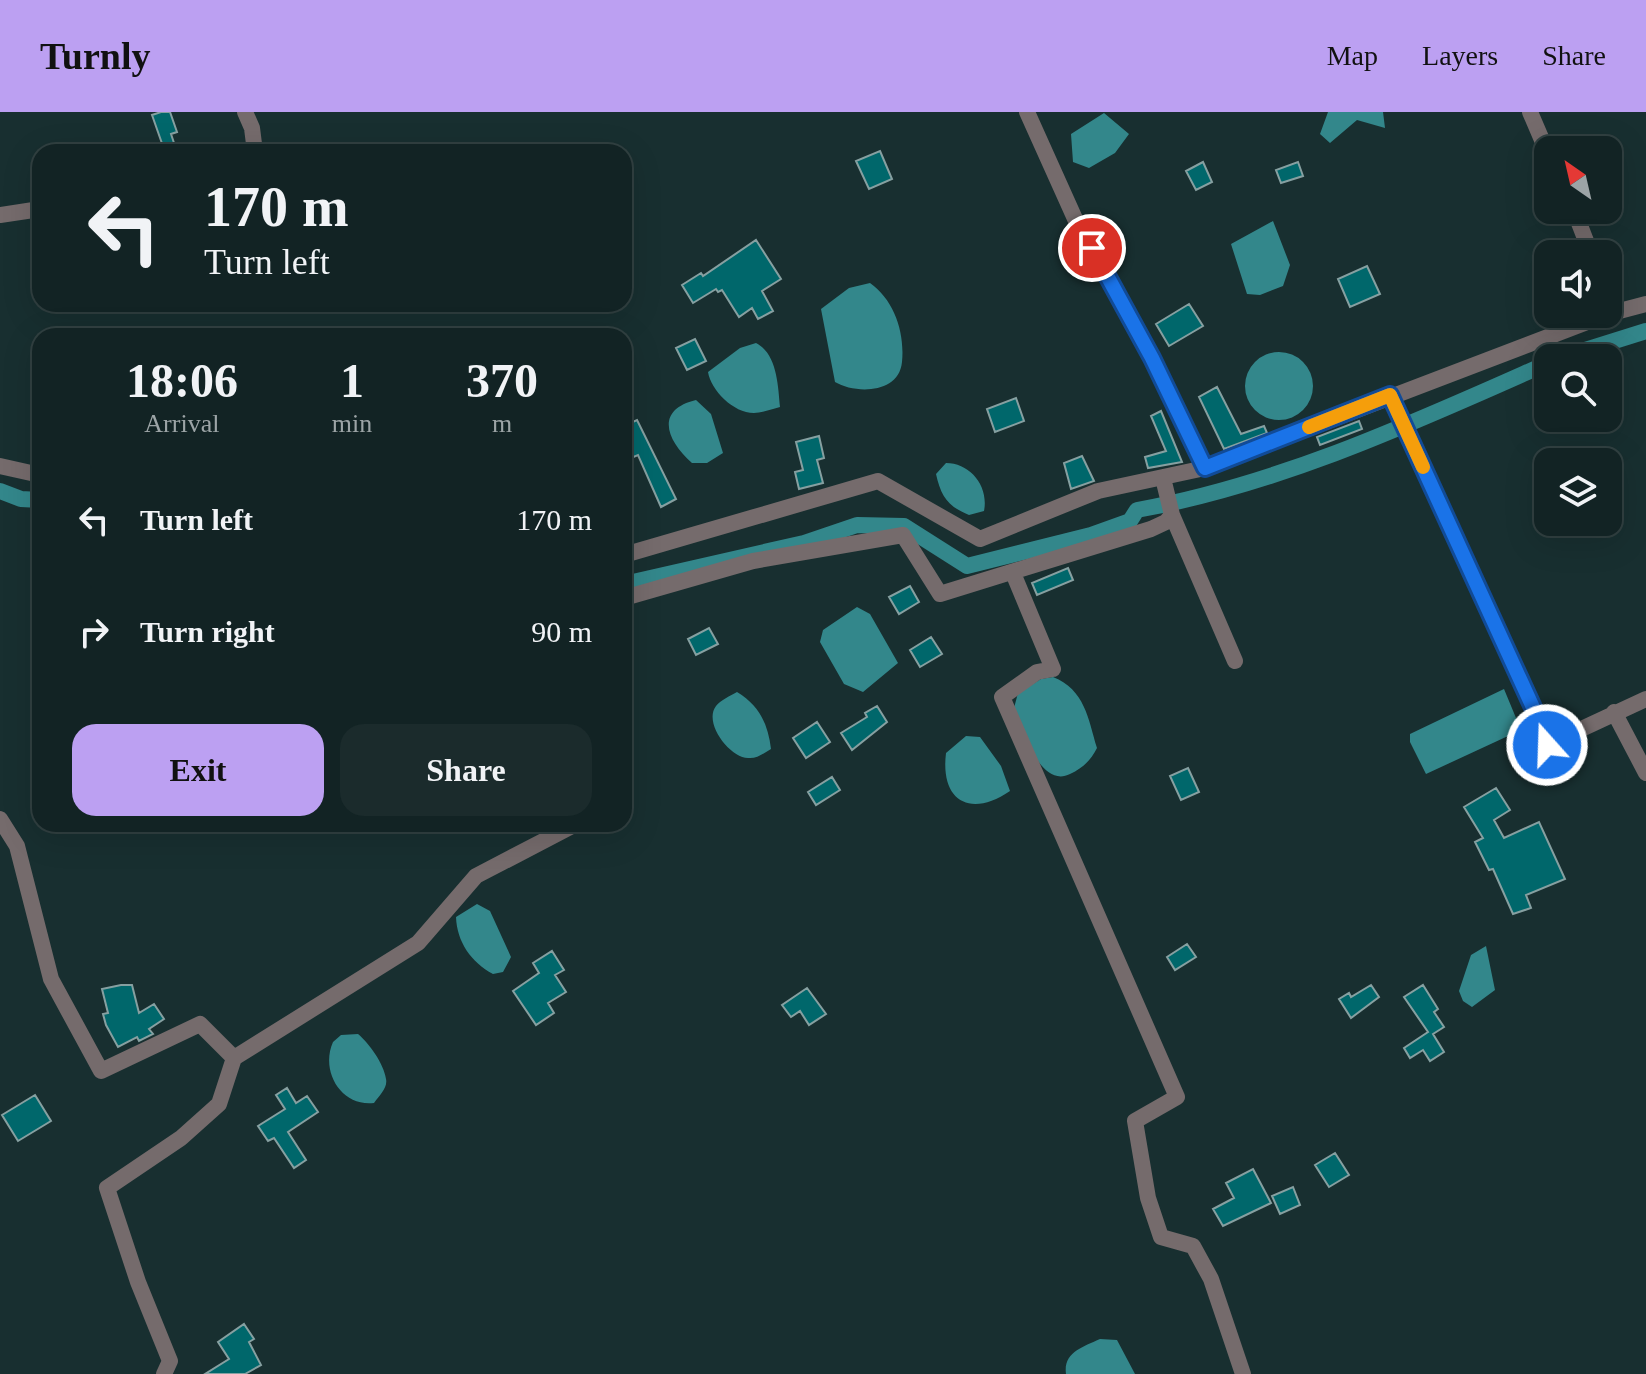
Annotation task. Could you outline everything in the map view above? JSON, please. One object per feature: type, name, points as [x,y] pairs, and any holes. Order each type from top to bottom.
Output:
[{"type":"street","points":[[245,112],[252,128],[254,144]]},
{"type":"street","points":[[1027,112],[1076,221],[1152,358],[1205,468]]},
{"type":"street","points":[[1530,112],[1540,136]]},
{"type":"street","points":[[0,215],[32,210]]},
{"type":"street","points":[[1622,310],[1646,304]]},
{"type":"street","points":[[632,553],[878,481],[980,539],[1098,491],[1163,480],[1205,468],[1570,328]]},
{"type":"street","points":[[1390,395],[1541,725],[1547,745],[1646,699]]},
{"type":"street","points":[[0,466],[32,473]]},
{"type":"street","points":[[1163,480],[1172,515],[1235,661]]},
{"type":"street","points":[[632,596],[753,561],[903,535],[940,594],[1151,529],[1172,515]]},
{"type":"street","points":[[1013,573],[1053,669],[1037,672],[1002,697],[1177,1097],[1135,1121],[1148,1198],[1161,1237],[1193,1246],[1211,1279],[1243,1374]]},
{"type":"street","points":[[1614,712],[1646,773]]},
{"type":"street","points":[[0,819],[17,846],[51,979],[101,1071],[200,1024],[234,1058]]},
{"type":"street","points":[[164,1374],[170,1361],[138,1282],[107,1188],[181,1138],[219,1104],[234,1058],[418,943],[476,876],[561,832]]},
{"type":"water","points":[[1328,112],[1383,112],[1385,128],[1357,120],[1330,143],[1320,134]]},
{"type":"water","points":[[1104,113],[1129,134],[1115,153],[1089,168],[1073,162],[1071,134]]},
{"type":"water","points":[[1273,221],[1290,265],[1283,286],[1260,295],[1247,294],[1231,244]]},
{"type":"water","points":[[870,283],[886,298],[896,318],[902,339],[902,362],[899,373],[885,386],[864,389],[843,386],[835,382],[821,309],[849,288]]},
{"type":"water","points":[[756,343],[772,362],[780,407],[754,413],[738,409],[724,399],[708,372],[740,348]]},
{"type":"water","points":[[1279,352],[1303,362],[1313,386],[1303,410],[1279,420],[1255,410],[1245,386],[1255,362]]},
{"type":"water","points":[[696,400],[711,414],[723,453],[707,463],[692,463],[676,445],[669,427],[674,411]]},
{"type":"water","points":[[946,463],[963,467],[976,478],[984,493],[984,511],[969,515],[946,499],[936,474]]},
{"type":"water","points":[[857,607],[870,614],[898,663],[863,692],[844,684],[820,642],[823,630]]},
{"type":"water","points":[[1053,677],[1079,697],[1097,748],[1083,766],[1059,776],[1041,765],[1027,742],[1014,708],[1018,693],[1041,679]]},
{"type":"water","points":[[1504,689],[1521,730],[1426,774],[1410,742],[1410,734]]},
{"type":"water","points":[[737,692],[757,709],[768,731],[771,749],[754,758],[741,756],[727,746],[713,721],[716,706]]},
{"type":"water","points":[[966,736],[980,737],[1001,766],[1010,791],[996,799],[971,804],[953,794],[945,770],[946,753]]},
{"type":"water","points":[[477,904],[490,911],[511,957],[503,972],[493,974],[478,964],[459,935],[456,917]]},
{"type":"water","points":[[1486,946],[1495,990],[1472,1007],[1463,1001],[1459,991],[1471,955]]},
{"type":"water","points":[[358,1034],[375,1054],[385,1073],[386,1086],[374,1103],[362,1103],[343,1093],[336,1085],[329,1064],[333,1042],[341,1035]]},
{"type":"water","points":[[1100,1339],[1117,1340],[1135,1374],[1066,1374],[1071,1355]]},
{"type":"building","points":[[170,112],[177,132],[171,134],[174,144],[162,144],[152,115]]},
{"type":"building","points":[[880,151],[892,179],[869,189],[856,161]]},
{"type":"building","points":[[1203,162],[1212,182],[1196,190],[1186,171]]},
{"type":"building","points":[[1298,162],[1303,176],[1281,183],[1276,170]]},
{"type":"building","points":[[756,240],[781,279],[762,291],[773,311],[758,319],[752,308],[739,317],[722,290],[718,292],[716,289],[693,303],[682,285],[701,273],[703,276]]},
{"type":"building","points":[[1367,266],[1380,294],[1350,307],[1338,279]]},
{"type":"building","points":[[1189,304],[1203,326],[1169,346],[1156,324]]},
{"type":"building","points":[[695,339],[706,361],[687,370],[676,348]]},
{"type":"building","points":[[1217,387],[1241,434],[1264,426],[1267,433],[1224,449],[1199,397]]},
{"type":"building","points":[[1016,398],[1024,421],[995,432],[987,409]]},
{"type":"building","points":[[1161,411],[1182,462],[1148,468],[1145,457],[1166,451],[1151,416]]},
{"type":"building","points":[[637,420],[676,499],[661,507],[638,455],[632,458],[632,422]]},
{"type":"building","points":[[1359,421],[1362,429],[1320,445],[1317,437]]},
{"type":"building","points":[[819,436],[824,458],[817,460],[823,483],[799,489],[795,472],[803,470],[796,442]]},
{"type":"building","points":[[1082,456],[1094,481],[1071,489],[1064,463]]},
{"type":"building","points":[[1068,568],[1073,580],[1037,595],[1032,583]]},
{"type":"building","points":[[910,586],[919,602],[899,614],[889,597]]},
{"type":"building","points":[[709,628],[718,644],[696,655],[688,639]]},
{"type":"building","points":[[931,637],[942,654],[920,667],[910,650]]},
{"type":"building","points":[[877,706],[887,722],[852,750],[841,733],[867,717],[865,713]]},
{"type":"building","points":[[817,722],[830,742],[806,758],[793,738]]},
{"type":"building","points":[[1188,768],[1199,792],[1181,800],[1170,776]]},
{"type":"building","points":[[832,777],[840,790],[816,805],[808,792]]},
{"type":"building","points":[[1496,788],[1510,810],[1494,820],[1504,838],[1539,822],[1565,879],[1526,895],[1531,908],[1513,914],[1493,869],[1489,870],[1475,842],[1483,838],[1464,807]]},
{"type":"building","points":[[1187,944],[1196,957],[1175,970],[1167,957]]},
{"type":"building","points":[[552,951],[564,970],[555,975],[566,992],[548,1003],[554,1013],[536,1025],[513,991],[539,973],[533,963]]},
{"type":"building","points":[[132,985],[139,1013],[154,1004],[164,1019],[149,1029],[153,1034],[139,1041],[137,1037],[118,1047],[106,1025],[103,1014],[108,1013],[102,989]]},
{"type":"building","points":[[1371,985],[1379,997],[1351,1018],[1339,999],[1349,993],[1351,997]]},
{"type":"building","points":[[1423,985],[1438,1009],[1434,1012],[1444,1027],[1433,1034],[1444,1052],[1430,1061],[1423,1050],[1410,1058],[1404,1048],[1428,1032],[1404,997]]},
{"type":"building","points":[[807,988],[826,1014],[809,1025],[800,1011],[791,1017],[782,1005]]},
{"type":"building","points":[[287,1088],[296,1103],[307,1096],[318,1112],[288,1132],[306,1160],[294,1168],[274,1138],[268,1141],[258,1126],[285,1109],[276,1095]]},
{"type":"building","points":[[35,1095],[51,1121],[18,1141],[2,1115]]},
{"type":"building","points":[[1335,1153],[1349,1175],[1329,1187],[1315,1165]]},
{"type":"building","points":[[1253,1169],[1271,1203],[1223,1226],[1213,1209],[1234,1198],[1226,1183]]},
{"type":"building","points":[[1293,1187],[1300,1205],[1280,1214],[1272,1196]]},
{"type":"building","points":[[244,1324],[254,1339],[249,1342],[261,1365],[245,1374],[205,1374],[229,1359],[218,1342]]},
{"type":"waterway","points":[[1605,344],[1646,331]]},
{"type":"waterway","points":[[632,582],[804,543],[857,525],[904,526],[967,566],[1091,535],[1130,521],[1137,510],[1191,499],[1295,468],[1397,429],[1534,369]]},
{"type":"waterway","points":[[0,491],[32,500]]},
{"type":"slow traffic","points":[[1309,427],[1390,395],[1423,467]]},
{"type":"route","points":[[1092,248],[1152,358],[1205,468],[1390,395],[1541,725],[1547,745]]}]
